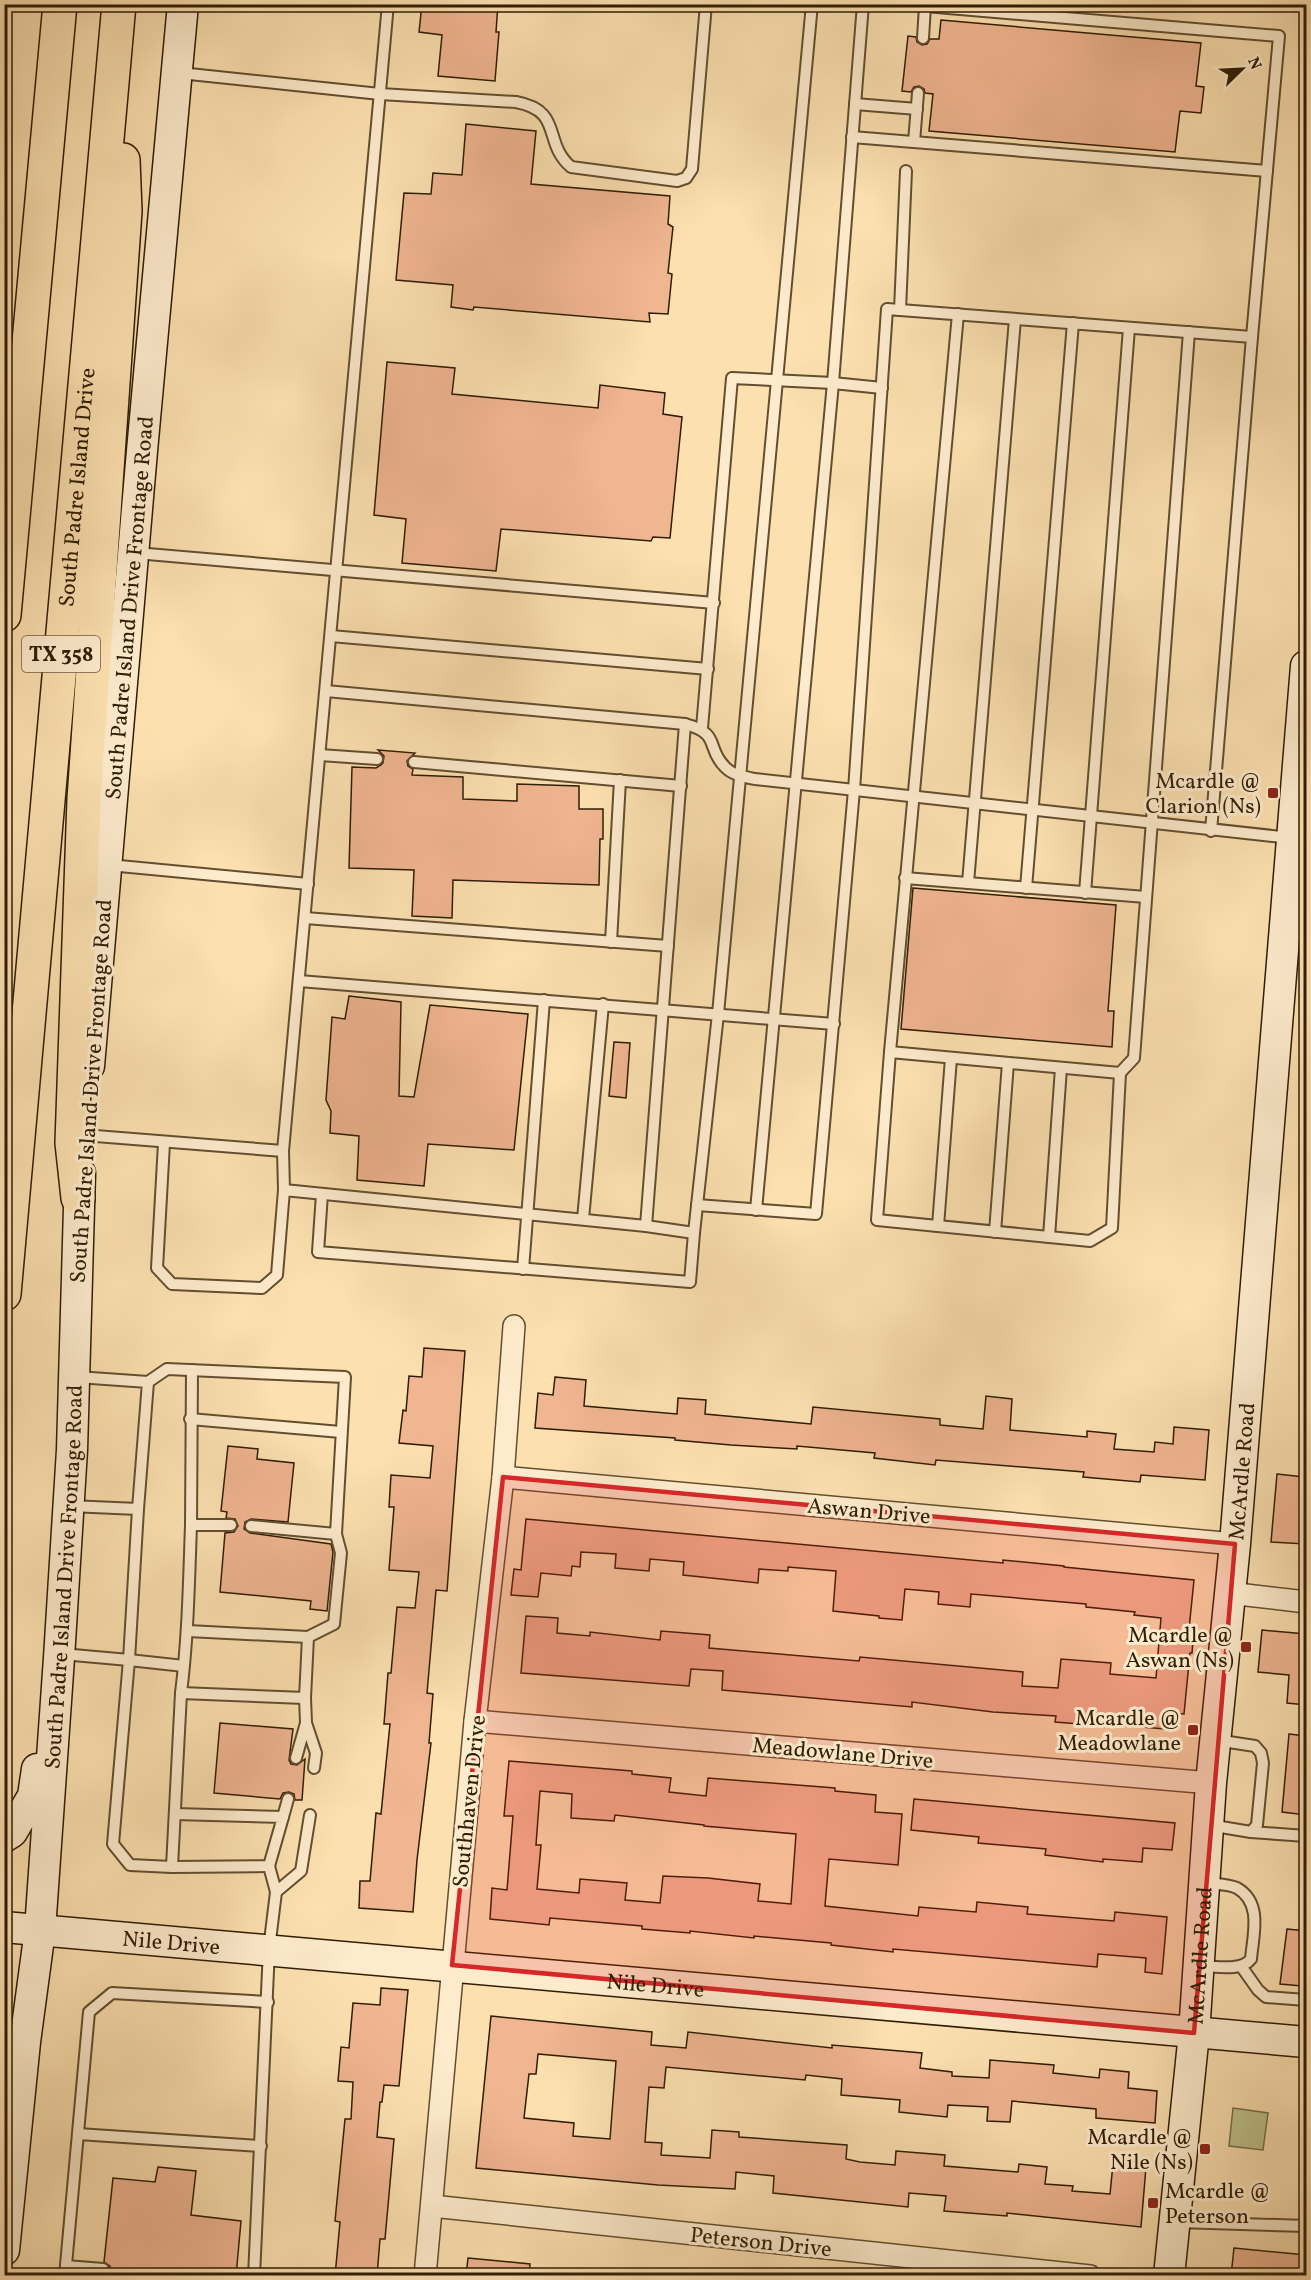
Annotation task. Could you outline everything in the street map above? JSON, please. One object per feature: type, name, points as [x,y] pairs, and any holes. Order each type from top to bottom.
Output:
[{"type":"highway","name":"TX 358","points":[[4,615],[60,4]]},
{"type":"highway","points":[[78,1198],[72,1143],[84,799],[125,211],[119,10]]},
{"type":"highway","name":"South Padre Island Drive","points":[[4,1294],[119,10]]},
{"type":"highway","points":[[4,397],[41,218]]},
{"type":"main road","name":"South Padre Island Drive Frontage Road","points":[[4,2250],[25,2042],[40,1930],[68,1506],[74,1377],[78,1198],[183,4]]},
{"type":"main road","name":"McArdle Road","points":[[1169,2276],[1194,2033],[1211,1783],[1235,1544],[1296,855],[1306,684]]},
{"type":"main road","points":[[4,1837],[12,1832],[33,1796],[44,1718],[59,1656]]},
{"type":"main road","name":"Nile Drive","points":[[4,1927],[1306,2042]]},
{"type":"street","name":"Southhaven Drive","points":[[425,2276],[475,1721],[502,1477],[514,1326]]},
{"type":"street","name":"Aswan Drive","points":[[502,1477],[1235,1544]]},
{"type":"street","points":[[1229,1593],[1306,1602]]},
{"type":"street","name":"Meadowlane Drive","points":[[475,1721],[1211,1783]]},
{"type":"street","name":"Peterson Drive","points":[[432,2206],[1090,2276]]},
{"type":"lane","points":[[164,1143],[158,1268],[172,1284],[262,1288],[277,1275],[284,1190],[283,1151],[388,4]]},
{"type":"lane","points":[[177,72],[380,94],[516,102],[532,105],[542,112],[550,124],[562,160],[571,168],[677,181],[686,178],[692,169],[706,4]]},
{"type":"lane","points":[[322,1194],[318,1252],[690,1282],[718,1014],[812,4]]},
{"type":"lane","points":[[756,1210],[833,383],[863,4]]},
{"type":"lane","points":[[923,38],[925,5],[1279,36],[1211,831]]},
{"type":"lane","points":[[914,142],[918,93]]},
{"type":"lane","points":[[855,105],[917,109]]},
{"type":"lane","points":[[852,137],[1268,171]]},
{"type":"lane","points":[[900,310],[906,171]]},
{"type":"lane","points":[[697,1205],[816,1214],[854,790],[887,309],[1252,337]]},
{"type":"lane","points":[[958,314],[912,797],[876,1220],[1090,1241],[1112,1228],[1120,1073],[1134,1058],[1189,332]]},
{"type":"lane","points":[[968,884],[1015,319]]},
{"type":"lane","points":[[1026,888],[1073,323]]},
{"type":"lane","points":[[1085,892],[1129,327]]},
{"type":"lane","points":[[702,728],[732,378],[882,388]]},
{"type":"lane","points":[[133,553],[714,603]]},
{"type":"lane","points":[[331,636],[708,669]]},
{"type":"lane","points":[[326,691],[686,724],[702,728],[712,738],[717,754],[725,767],[740,776],[1211,831],[1296,855]]},
{"type":"lane","points":[[646,1226],[686,724]]},
{"type":"lane","points":[[320,755],[377,759]]},
{"type":"lane","points":[[414,762],[681,786]]},
{"type":"lane","points":[[611,942],[620,780]]},
{"type":"lane","points":[[106,865],[308,884]]},
{"type":"lane","points":[[905,878],[1146,897]]},
{"type":"lane","points":[[305,918],[668,946]]},
{"type":"lane","points":[[299,981],[834,1024]]},
{"type":"lane","points":[[523,1269],[544,1000]]},
{"type":"lane","points":[[583,1219],[603,1005]]},
{"type":"lane","points":[[890,1052],[1120,1073]]},
{"type":"lane","points":[[938,1226],[951,1058]]},
{"type":"lane","points":[[995,1232],[1008,1063]]},
{"type":"lane","points":[[1050,1237],[1061,1068]]},
{"type":"lane","points":[[83,1135],[283,1151]]},
{"type":"lane","points":[[284,1190],[583,1219],[694,1233]]},
{"type":"lane","points":[[74,1377],[148,1382],[167,1369],[345,1377],[336,1534],[341,1553],[334,1624],[308,1637],[188,1631]]},
{"type":"lane","points":[[172,1867],[181,1693],[188,1631],[192,1370]]},
{"type":"lane","points":[[148,1382],[129,1660],[113,1844],[130,1865],[268,1866]]},
{"type":"lane","points":[[190,1419],[341,1432]]},
{"type":"lane","points":[[68,1506],[138,1509]]},
{"type":"lane","points":[[191,1525],[231,1525]]},
{"type":"lane","points":[[251,1526],[336,1534]]},
{"type":"lane","points":[[308,1637],[306,1723],[316,1752],[314,1768]]},
{"type":"lane","points":[[59,1656],[184,1666]]},
{"type":"lane","points":[[181,1693],[305,1698]]},
{"type":"lane","points":[[296,1758],[306,1723]]},
{"type":"lane","points":[[1215,1740],[1255,1746],[1261,1753],[1263,1762],[1257,1825],[1251,1832]]},
{"type":"lane","points":[[254,2276],[269,1949],[276,1892],[268,1866],[288,1799]]},
{"type":"lane","points":[[175,1814],[283,1817]]},
{"type":"lane","points":[[276,1892],[301,1871],[310,1815]]},
{"type":"lane","points":[[1208,1825],[1251,1832],[1306,1836]]},
{"type":"lane","points":[[1198,1966],[1247,1964],[1251,1959],[1255,1914],[1248,1899],[1237,1888],[1204,1882]]},
{"type":"lane","points":[[1240,1966],[1266,1997],[1306,2000]]},
{"type":"lane","points":[[103,2269],[65,2271],[89,2012],[112,1993],[268,2002]]},
{"type":"lane","points":[[78,2134],[261,2146]]},
{"type":"lane","points":[[1174,2222],[1306,2226]]},
{"type":"highlighted area","points":[[503,1477],[1235,1544],[1194,2033],[452,1965]]},
{"type":"green space","points":[[1233,2108],[1268,2113],[1263,2150],[1229,2146]]},
{"type":"building","points":[[422,4],[498,4],[496,32],[499,32],[495,81],[438,76],[442,35],[419,32]]},
{"type":"building","points":[[941,20],[1201,43],[1196,86],[1204,87],[1201,113],[1180,111],[1175,152],[929,131],[933,94],[925,93],[924,89],[919,86],[914,87],[911,92],[902,91],[908,36],[916,37],[917,42],[922,45],[927,44],[930,39],[939,39]]},
{"type":"building","points":[[466,124],[536,131],[531,184],[670,196],[668,224],[673,227],[668,273],[672,274],[668,314],[649,313],[650,322],[474,307],[473,310],[451,307],[453,285],[396,280],[404,193],[431,194],[433,173],[462,175]]},
{"type":"building","points":[[387,362],[455,368],[452,394],[598,408],[600,385],[665,393],[663,414],[682,417],[670,538],[653,537],[651,541],[501,529],[496,571],[402,563],[406,519],[374,515]]},
{"type":"building","points":[[378,750],[415,753],[407,761],[408,766],[413,769],[412,775],[463,777],[463,799],[517,801],[517,784],[579,786],[579,809],[603,809],[599,885],[453,880],[452,918],[412,916],[414,870],[349,868],[352,767],[376,768],[381,765],[384,756]]},
{"type":"building","points":[[913,888],[1116,905],[1108,1011],[1114,1011],[1112,1047],[901,1029]]},
{"type":"building","points":[[349,996],[401,1002],[399,1096],[414,1097],[430,1005],[528,1014],[514,1150],[428,1144],[424,1186],[357,1180],[359,1136],[330,1133],[331,1111],[326,1100],[332,1017],[345,1019]]},
{"type":"building","points":[[614,1042],[630,1043],[626,1098],[609,1096]]},
{"type":"building","points":[[424,1348],[465,1351],[447,1591],[436,1590],[427,1693],[433,1694],[429,1743],[431,1743],[413,1912],[359,1908],[360,1881],[370,1881],[376,1813],[381,1814],[390,1724],[384,1724],[397,1607],[415,1608],[419,1572],[389,1570],[394,1507],[389,1507],[391,1475],[430,1478],[433,1446],[399,1443],[403,1410],[406,1411],[409,1376],[422,1377]]},
{"type":"building","points":[[555,1377],[586,1380],[584,1406],[677,1414],[678,1398],[706,1400],[705,1414],[811,1424],[813,1407],[940,1419],[940,1425],[983,1429],[986,1396],[1012,1399],[1010,1430],[1087,1437],[1087,1431],[1116,1434],[1114,1449],[1154,1452],[1155,1442],[1173,1444],[1174,1427],[1209,1430],[1205,1480],[1141,1475],[1140,1482],[1083,1477],[1084,1472],[936,1460],[935,1465],[874,1458],[875,1453],[797,1446],[797,1449],[731,1445],[675,1440],[675,1438],[535,1428],[538,1393],[553,1395]]},
{"type":"building","points":[[228,1446],[258,1449],[257,1459],[294,1463],[288,1522],[251,1519],[245,1522],[244,1529],[250,1533],[331,1544],[333,1552],[327,1611],[310,1609],[311,1601],[220,1592],[225,1533],[234,1532],[238,1526],[235,1519],[226,1518],[227,1512],[221,1511]]},
{"type":"building","points":[[1277,1474],[1304,1477],[1301,1513],[1306,1514],[1306,1544],[1271,1542]]},
{"type":"building","points":[[526,1519],[1003,1563],[1003,1560],[1194,1580],[1189,1629],[1194,1629],[1184,1714],[1166,1712],[1165,1729],[1105,1724],[1105,1726],[1055,1722],[1056,1716],[993,1712],[912,1702],[912,1707],[722,1690],[723,1671],[691,1669],[689,1686],[521,1673],[526,1616],[558,1618],[557,1633],[590,1636],[590,1632],[660,1640],[661,1631],[710,1635],[709,1648],[859,1661],[860,1657],[1023,1672],[1022,1686],[1058,1688],[1061,1659],[1111,1663],[1110,1674],[1156,1678],[1161,1618],[1134,1615],[1135,1612],[1086,1607],[1086,1604],[971,1594],[970,1607],[938,1604],[939,1592],[905,1589],[902,1620],[879,1618],[879,1616],[833,1611],[836,1571],[788,1567],[788,1571],[759,1569],[758,1583],[683,1575],[684,1562],[650,1559],[649,1571],[615,1568],[616,1554],[581,1552],[580,1567],[572,1566],[571,1576],[541,1573],[538,1597],[511,1595],[514,1569],[521,1570]]},
{"type":"building","points":[[1262,1630],[1306,1634],[1306,1705],[1287,1703],[1289,1675],[1258,1672]]},
{"type":"building","points":[[220,1723],[293,1729],[289,1760],[291,1764],[297,1765],[305,1759],[302,1800],[295,1800],[294,1794],[289,1792],[283,1793],[280,1799],[214,1793]]},
{"type":"building","points":[[1289,1734],[1306,1736],[1306,1815],[1282,1812]]},
{"type":"building","points":[[509,1761],[632,1771],[632,1774],[671,1778],[669,1792],[706,1796],[708,1778],[835,1788],[835,1791],[876,1795],[875,1812],[902,1814],[898,1865],[829,1859],[825,1906],[918,1916],[919,1907],[976,1912],[977,1902],[1028,1907],[1027,1914],[1114,1921],[1115,1912],[1167,1917],[1162,1974],[1145,1972],[1146,1958],[1098,1954],[1097,1967],[893,1949],[893,1952],[831,1945],[831,1943],[642,1929],[642,1926],[550,1918],[549,1925],[490,1919],[492,1888],[507,1890],[513,1816],[504,1816]],"holes":[[[540,1791],[572,1794],[571,1818],[614,1821],[615,1815],[796,1834],[791,1904],[758,1901],[760,1884],[708,1878],[663,1876],[660,1903],[625,1900],[627,1883],[580,1879],[579,1893],[537,1889],[541,1845],[536,1845]]]},
{"type":"building","points":[[914,1799],[1175,1823],[1172,1850],[1143,1848],[1142,1862],[1103,1859],[1103,1862],[1045,1855],[1046,1849],[978,1843],[979,1837],[911,1830]]},
{"type":"building","points":[[1287,1929],[1306,1931],[1306,1964],[1302,1986],[1280,1984]]},
{"type":"building","points":[[381,1988],[408,1990],[399,2086],[384,2085],[382,2102],[380,2102],[377,2137],[394,2139],[385,2239],[380,2239],[377,2276],[335,2276],[340,2222],[335,2221],[345,2119],[351,2119],[353,2082],[338,2081],[341,2047],[349,2048],[353,2003],[380,2005]]},
{"type":"building","points":[[491,2016],[652,2032],[651,2045],[686,2048],[688,2032],[832,2048],[832,2045],[922,2053],[920,2068],[952,2072],[952,2076],[989,2078],[990,2060],[1054,2065],[1053,2073],[1099,2078],[1100,2069],[1129,2072],[1128,2088],[1157,2091],[1155,2123],[1096,2118],[1096,2109],[1012,2101],[1010,2122],[987,2121],[988,2107],[948,2105],[947,2117],[899,2112],[900,2100],[841,2095],[842,2079],[806,2075],[805,2080],[666,2067],[664,2088],[649,2087],[645,2142],[662,2143],[661,2155],[710,2158],[712,2130],[739,2132],[739,2137],[847,2145],[846,2159],[860,2162],[895,2165],[896,2151],[945,2155],[944,2166],[1018,2172],[1019,2164],[1047,2167],[1045,2184],[1073,2186],[1072,2191],[1110,2194],[1113,2164],[1146,2167],[1141,2227],[1007,2213],[1007,2216],[944,2211],[946,2196],[909,2193],[908,2207],[773,2193],[774,2176],[736,2172],[735,2189],[658,2185],[476,2168]],"holes":[[[538,2054],[616,2061],[610,2139],[573,2136],[574,2123],[524,2118],[529,2074],[536,2074]]]},
{"type":"building","points":[[158,2167],[196,2171],[191,2215],[241,2221],[236,2276],[107,2276],[110,2266],[104,2262],[113,2178],[155,2182]]},
{"type":"building","points":[[1234,2248],[1306,2255],[1306,2276],[1231,2276]]},
{"type":"building","points":[[468,2258],[530,2264],[529,2276],[466,2276]]},
{"type":"place","name":"Mcardle @ Clarion (Ns)","points":[[1273,793]]},
{"type":"place","name":"Mcardle @ Aswan (Ns)","points":[[1246,1647]]},
{"type":"place","name":"Mcardle @ Meadowlane","points":[[1193,1730]]},
{"type":"place","name":"Mcardle @ Nile (Ns)","points":[[1205,2149]]},
{"type":"place","name":"Mcardle @ Peterson","points":[[1153,2203]]}]
